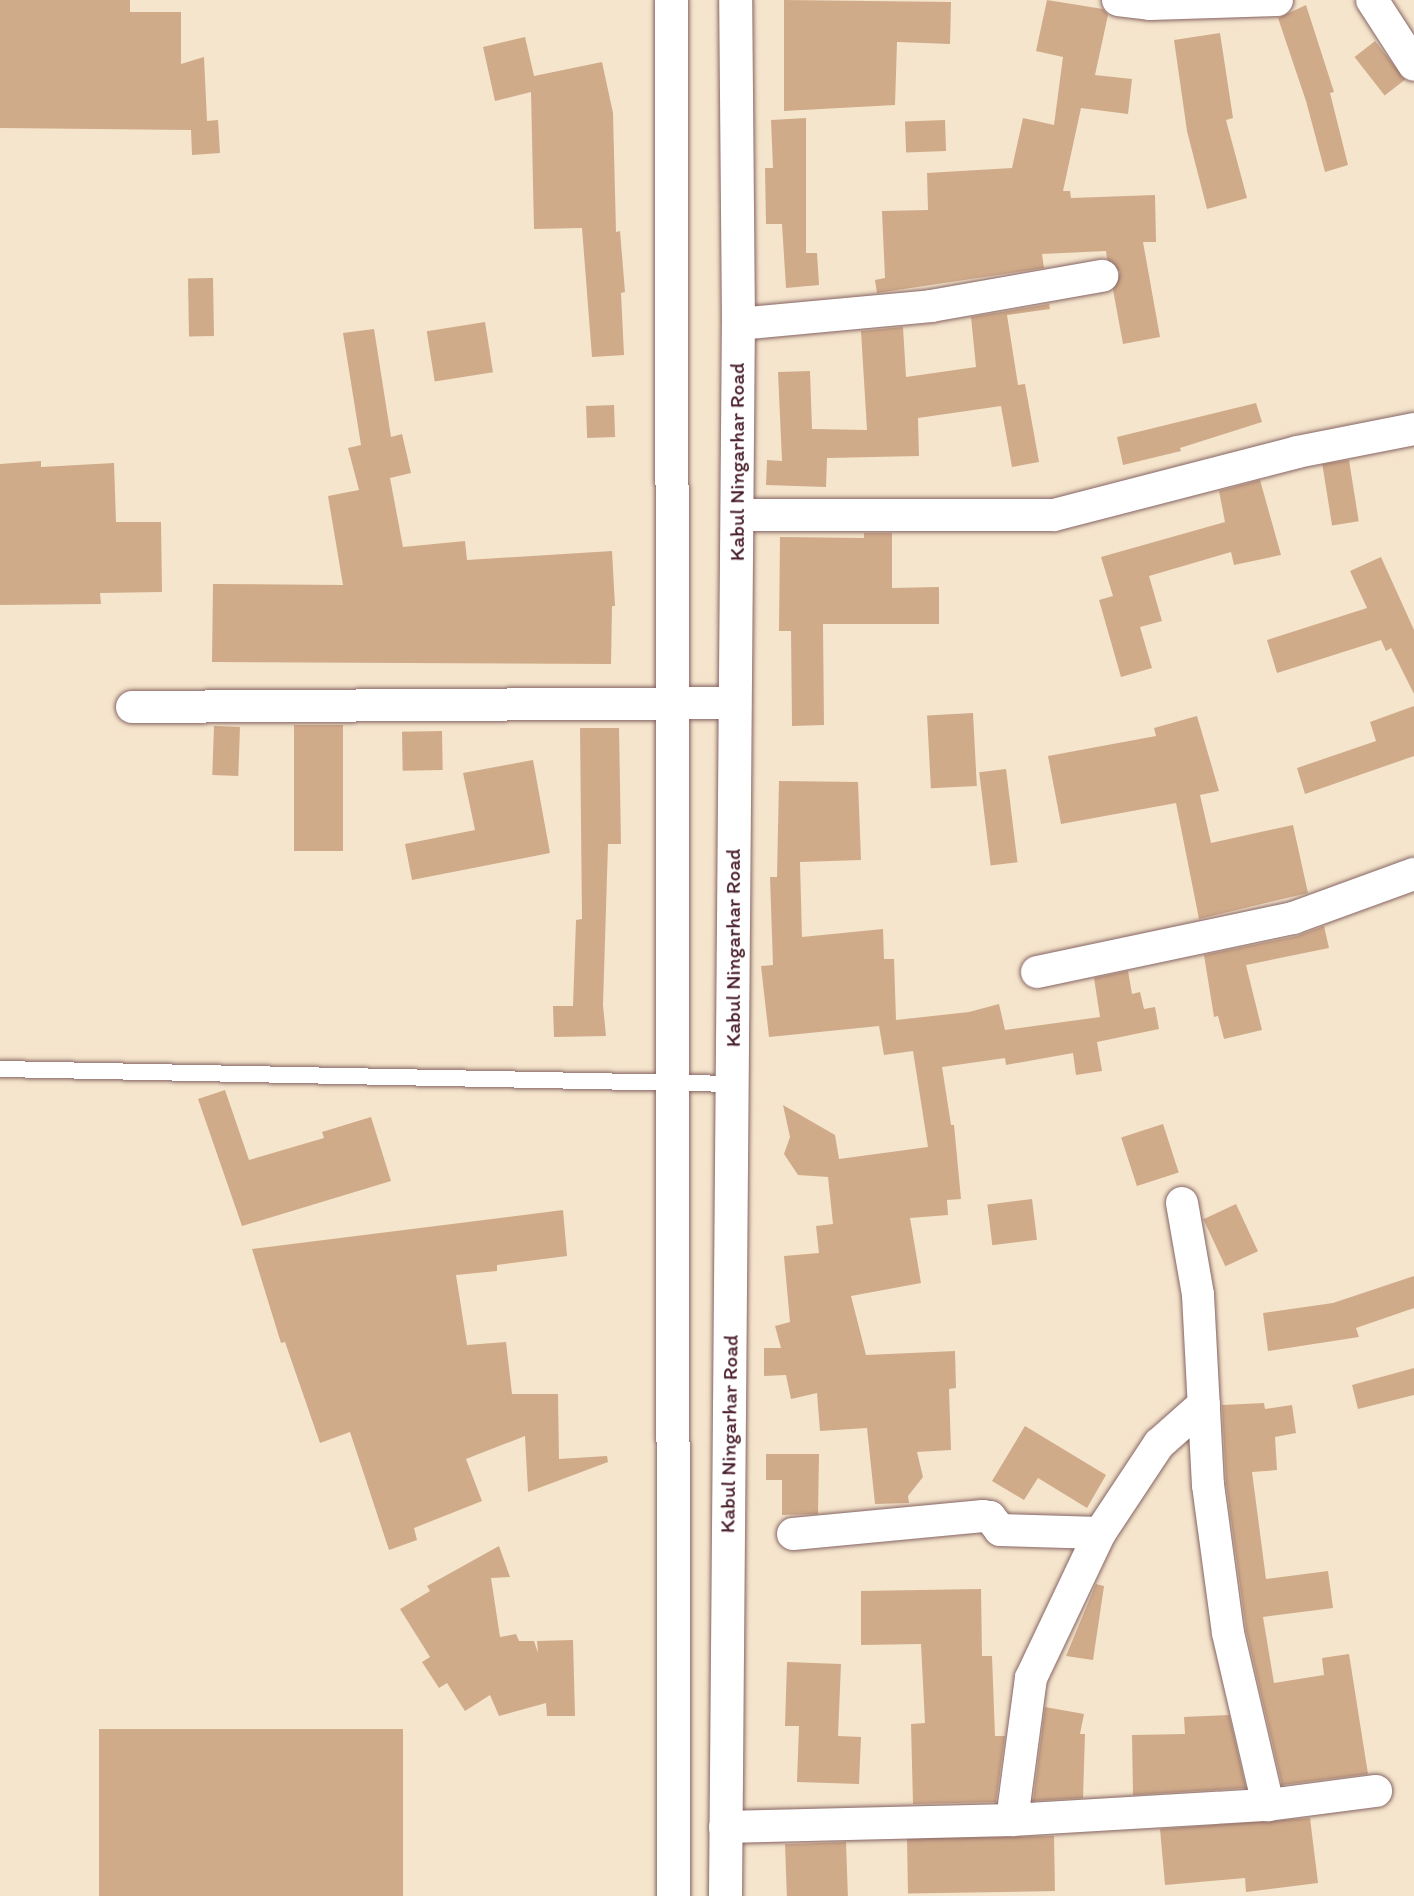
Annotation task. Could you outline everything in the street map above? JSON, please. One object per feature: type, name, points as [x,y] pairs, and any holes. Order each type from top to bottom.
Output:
[{"type":"highway","points":[[671,0],[673,1896]]},
{"type":"highway","name":"Kabul Ningarhar Road","points":[[725,1896],[737,515],[735,0]]},
{"type":"street","points":[[1118,0],[1150,4],[1277,0]]},
{"type":"street","points":[[1372,0],[1414,65]]},
{"type":"street","points":[[738,324],[931,306],[1102,276]]},
{"type":"street","points":[[737,515],[1054,515],[1297,452],[1414,429]]},
{"type":"street","points":[[132,707],[735,703]]},
{"type":"street","points":[[1036,972],[1293,918],[1414,874]]},
{"type":"street","points":[[1182,1203],[1198,1295],[1208,1485],[1228,1633],[1268,1804]]},
{"type":"street","points":[[1012,1820],[1031,1678],[1100,1533],[1159,1444],[1204,1404]]},
{"type":"street","points":[[793,1534],[983,1516],[990,1517],[1000,1530],[1100,1533]]},
{"type":"street","points":[[725,1827],[1012,1820],[1268,1804],[1376,1791]]},
{"type":"lane","points":[[0,1069],[671,1085],[732,1084]]},
{"type":"building","points":[[0,0],[130,0],[130,12],[181,12],[181,64],[204,57],[207,121],[218,120],[220,153],[192,155],[191,130],[0,128]]},
{"type":"building","points":[[784,0],[951,2],[950,44],[897,42],[895,105],[784,111]]},
{"type":"building","points":[[1047,0],[1103,9],[1108,15],[1095,75],[1132,79],[1128,114],[1081,108],[1063,191],[1070,191],[1071,198],[1155,195],[1156,242],[1143,242],[1160,337],[1123,344],[1113,290],[1120,272],[1107,259],[1106,251],[1042,254],[1044,268],[877,293],[875,280],[885,278],[882,211],[928,210],[927,173],[1012,168],[1023,118],[1054,125],[1063,57],[1036,51]]},
{"type":"building","points":[[1306,5],[1334,92],[1330,93],[1348,165],[1325,172],[1306,101],[1278,18]]},
{"type":"building","points":[[1220,33],[1233,118],[1226,120],[1247,198],[1207,209],[1187,131],[1174,40]]},
{"type":"building","points":[[525,37],[534,76],[602,62],[613,113],[616,232],[620,231],[625,292],[621,293],[624,355],[592,357],[582,228],[534,229],[531,92],[495,101],[483,47]]},
{"type":"building","points":[[1375,41],[1405,80],[1385,96],[1355,57]]},
{"type":"building","points":[[806,118],[806,253],[817,253],[819,285],[786,288],[782,224],[766,224],[765,168],[773,168],[771,120]]},
{"type":"building","points":[[945,120],[946,151],[906,152],[905,121]]},
{"type":"building","points":[[188,278],[213,278],[214,336],[189,336]]},
{"type":"building","points":[[1049,304],[1050,309],[1007,315],[1018,385],[1025,384],[1039,462],[1012,467],[1001,406],[918,418],[919,456],[827,458],[826,487],[766,485],[767,460],[782,461],[778,372],[810,371],[812,429],[867,430],[861,331],[903,327],[906,377],[976,367],[971,317]]},
{"type":"building","points":[[485,322],[493,372],[435,382],[427,331]]},
{"type":"building","points":[[374,329],[391,437],[402,434],[411,473],[390,478],[403,547],[465,541],[467,560],[612,551],[615,606],[612,606],[611,664],[212,662],[213,584],[343,585],[328,496],[359,490],[348,448],[361,445],[343,333]]},
{"type":"building","points":[[1256,403],[1262,422],[1180,448],[1181,451],[1123,465],[1117,437]]},
{"type":"building","points":[[614,405],[615,437],[587,438],[586,406]]},
{"type":"building","points":[[1349,460],[1359,521],[1332,525],[1322,464]]},
{"type":"building","points":[[41,461],[41,467],[114,463],[116,522],[161,522],[162,592],[100,593],[101,604],[0,605],[0,464]]},
{"type":"building","points":[[1260,480],[1281,555],[1234,565],[1231,552],[1149,576],[1162,621],[1140,627],[1152,668],[1121,677],[1099,600],[1113,596],[1101,557],[1225,522],[1219,491]]},
{"type":"building","points":[[864,533],[892,533],[892,588],[939,587],[939,624],[823,624],[824,725],[792,726],[791,631],[779,631],[780,537],[864,538]]},
{"type":"building","points":[[1381,557],[1414,630],[1414,694],[1391,648],[1386,651],[1381,640],[1277,673],[1267,640],[1367,608],[1350,571]]},
{"type":"building","points":[[1414,706],[1414,756],[1305,794],[1297,768],[1376,741],[1370,722]]},
{"type":"building","points":[[973,713],[977,786],[931,788],[927,715]]},
{"type":"building","points":[[1197,716],[1219,791],[1200,795],[1211,843],[1293,825],[1308,893],[1199,919],[1176,803],[1061,824],[1048,756],[1156,736],[1154,728]]},
{"type":"building","points":[[294,725],[343,725],[343,851],[294,851]]},
{"type":"building","points":[[214,726],[240,727],[238,776],[212,775]]},
{"type":"building","points":[[580,728],[619,728],[621,844],[608,844],[603,1005],[606,1036],[554,1037],[553,1006],[573,1006],[576,920],[582,919]]},
{"type":"building","points":[[442,731],[443,770],[403,771],[402,732]]},
{"type":"building","points":[[533,760],[550,853],[412,880],[405,844],[475,830],[463,773]]},
{"type":"building","points":[[1006,769],[1017,862],[991,866],[979,772]]},
{"type":"building","points":[[779,781],[858,782],[861,860],[800,862],[802,937],[883,929],[884,959],[894,959],[896,1020],[969,1012],[999,1004],[1005,1030],[1100,1017],[1094,978],[1128,971],[1132,994],[1140,992],[1144,1009],[1155,1007],[1159,1029],[1097,1042],[1102,1071],[1076,1075],[1073,1053],[1006,1065],[1005,1058],[942,1067],[951,1125],[954,1125],[961,1199],[947,1200],[948,1215],[910,1218],[921,1283],[851,1296],[866,1355],[955,1351],[956,1388],[949,1389],[951,1450],[917,1452],[923,1477],[908,1496],[909,1503],[875,1504],[867,1428],[820,1431],[817,1393],[791,1399],[786,1375],[764,1376],[764,1348],[781,1348],[775,1326],[790,1322],[784,1256],[819,1253],[816,1226],[833,1224],[828,1177],[798,1175],[784,1154],[790,1137],[783,1105],[835,1135],[839,1159],[928,1147],[913,1051],[884,1055],[879,1026],[769,1037],[761,966],[773,965],[770,877],[777,877]]},
{"type":"building","points":[[1324,926],[1329,948],[1246,965],[1262,1030],[1224,1039],[1218,1016],[1214,1017],[1204,955],[1297,936]]},
{"type":"building","points":[[225,1090],[249,1160],[324,1138],[322,1132],[371,1117],[391,1181],[242,1226],[198,1099]]},
{"type":"building","points":[[1163,1124],[1179,1173],[1137,1186],[1121,1138]]},
{"type":"building","points":[[1032,1199],[1037,1240],[992,1245],[987,1204]]},
{"type":"building","points":[[1236,1204],[1258,1251],[1225,1266],[1203,1219]]},
{"type":"building","points":[[563,1210],[567,1256],[497,1265],[497,1271],[456,1275],[467,1345],[506,1342],[512,1394],[558,1394],[559,1459],[607,1456],[608,1462],[528,1492],[525,1436],[466,1459],[482,1501],[414,1528],[417,1540],[389,1550],[350,1432],[320,1443],[285,1342],[281,1343],[252,1249]]},
{"type":"building","points":[[1414,1276],[1414,1308],[1356,1328],[1359,1337],[1268,1351],[1263,1313],[1333,1303]]},
{"type":"building","points":[[1414,1368],[1414,1395],[1358,1409],[1352,1385]]},
{"type":"building","points":[[1264,1403],[1265,1409],[1292,1405],[1296,1433],[1275,1437],[1277,1470],[1252,1472],[1266,1579],[1328,1571],[1333,1608],[1263,1617],[1274,1683],[1324,1675],[1322,1658],[1349,1654],[1368,1774],[1282,1785],[1246,1630],[1226,1483],[1222,1405]]},
{"type":"building","points":[[1025,1426],[1106,1475],[1087,1508],[1038,1478],[1024,1500],[992,1481]]},
{"type":"building","points":[[766,1454],[819,1454],[818,1514],[782,1515],[782,1480],[766,1480]]},
{"type":"building","points":[[499,1546],[510,1577],[491,1578],[500,1637],[516,1634],[519,1641],[534,1641],[538,1653],[537,1641],[573,1640],[575,1716],[547,1716],[546,1703],[499,1716],[490,1695],[465,1711],[447,1683],[439,1688],[422,1662],[430,1657],[400,1609],[430,1591],[427,1586]]},
{"type":"building","points":[[1096,1584],[1104,1586],[1093,1660],[1066,1656]]},
{"type":"building","points":[[981,1589],[982,1656],[992,1656],[995,1736],[1005,1736],[996,1802],[913,1804],[911,1724],[925,1723],[921,1644],[861,1645],[861,1591]]},
{"type":"building","points":[[787,1662],[841,1664],[838,1736],[861,1737],[859,1784],[797,1782],[799,1726],[785,1726]]},
{"type":"building","points":[[1045,1707],[1084,1714],[1080,1734],[1085,1734],[1083,1798],[1033,1801]]},
{"type":"building","points":[[1229,1715],[1246,1788],[1133,1795],[1132,1735],[1185,1734],[1184,1717]]},
{"type":"building","points":[[99,1729],[403,1729],[403,1896],[99,1896]]},
{"type":"building","points":[[1310,1818],[1318,1883],[1246,1892],[1245,1878],[1165,1885],[1160,1829]]},
{"type":"building","points":[[1054,1836],[1055,1891],[908,1894],[907,1839]]},
{"type":"building","points":[[846,1842],[848,1896],[787,1896],[785,1844]]}]
